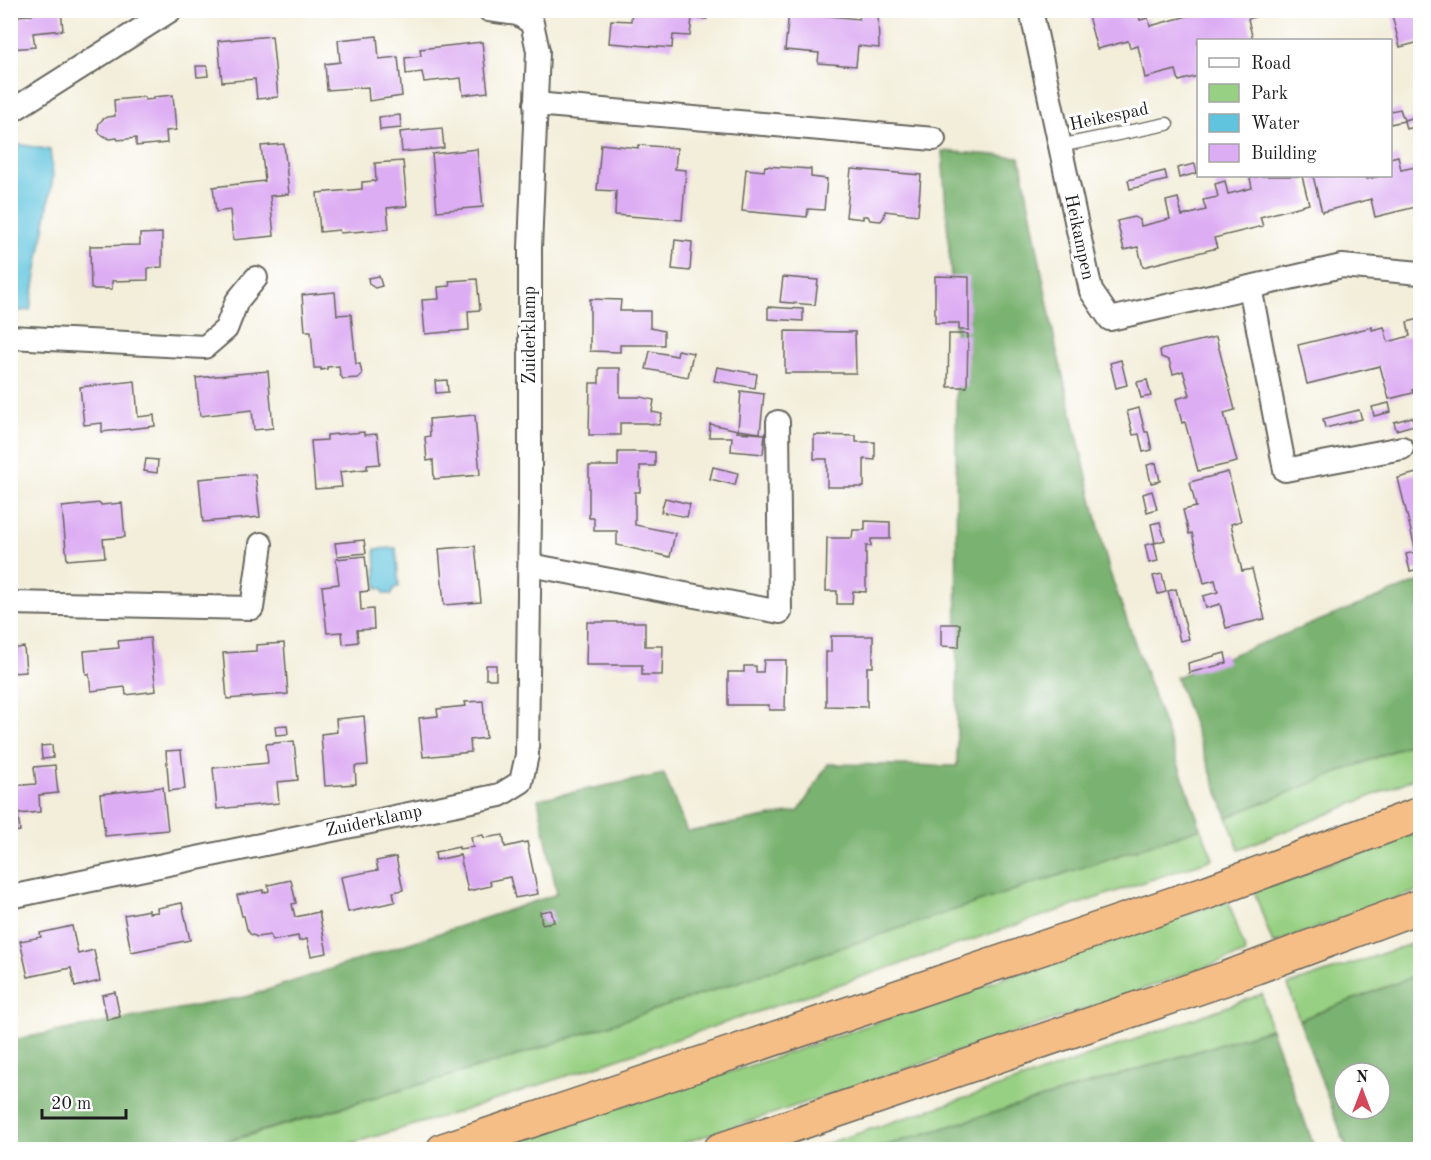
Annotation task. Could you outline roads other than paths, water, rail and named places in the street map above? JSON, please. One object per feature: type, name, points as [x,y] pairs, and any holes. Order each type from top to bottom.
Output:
[{"type":"highway","points":[[443,1149],[1208,892],[1420,814]]},
{"type":"highway","points":[[720,1149],[1224,979],[1420,906]]},
{"type":"street","points":[[10,112],[171,10]]},
{"type":"street","name":"Zuiderklamp","points":[[10,897],[500,795],[521,782],[527,755],[530,565],[530,248],[538,51],[532,23],[518,14],[489,10]]},
{"type":"street","name":"Heikampen","points":[[1031,10],[1091,291],[1110,319],[1342,266],[1420,273]]},
{"type":"street","points":[[535,104],[934,139]]},
{"type":"street","points":[[10,337],[205,347],[226,329],[237,301],[256,278]]},
{"type":"street","points":[[1250,287],[1285,470],[1402,448]]},
{"type":"street","points":[[530,565],[780,612],[778,422]]},
{"type":"street","points":[[10,603],[252,608],[261,544]]},
{"type":"lane","name":"Heikespad","points":[[1059,146],[1167,124]]},
{"type":"water","points":[[18,144],[50,150],[53,177],[30,310],[10,311],[10,152]]},
{"type":"water","points":[[396,548],[399,587],[394,588],[392,594],[384,594],[382,588],[377,589],[375,549]]}]
